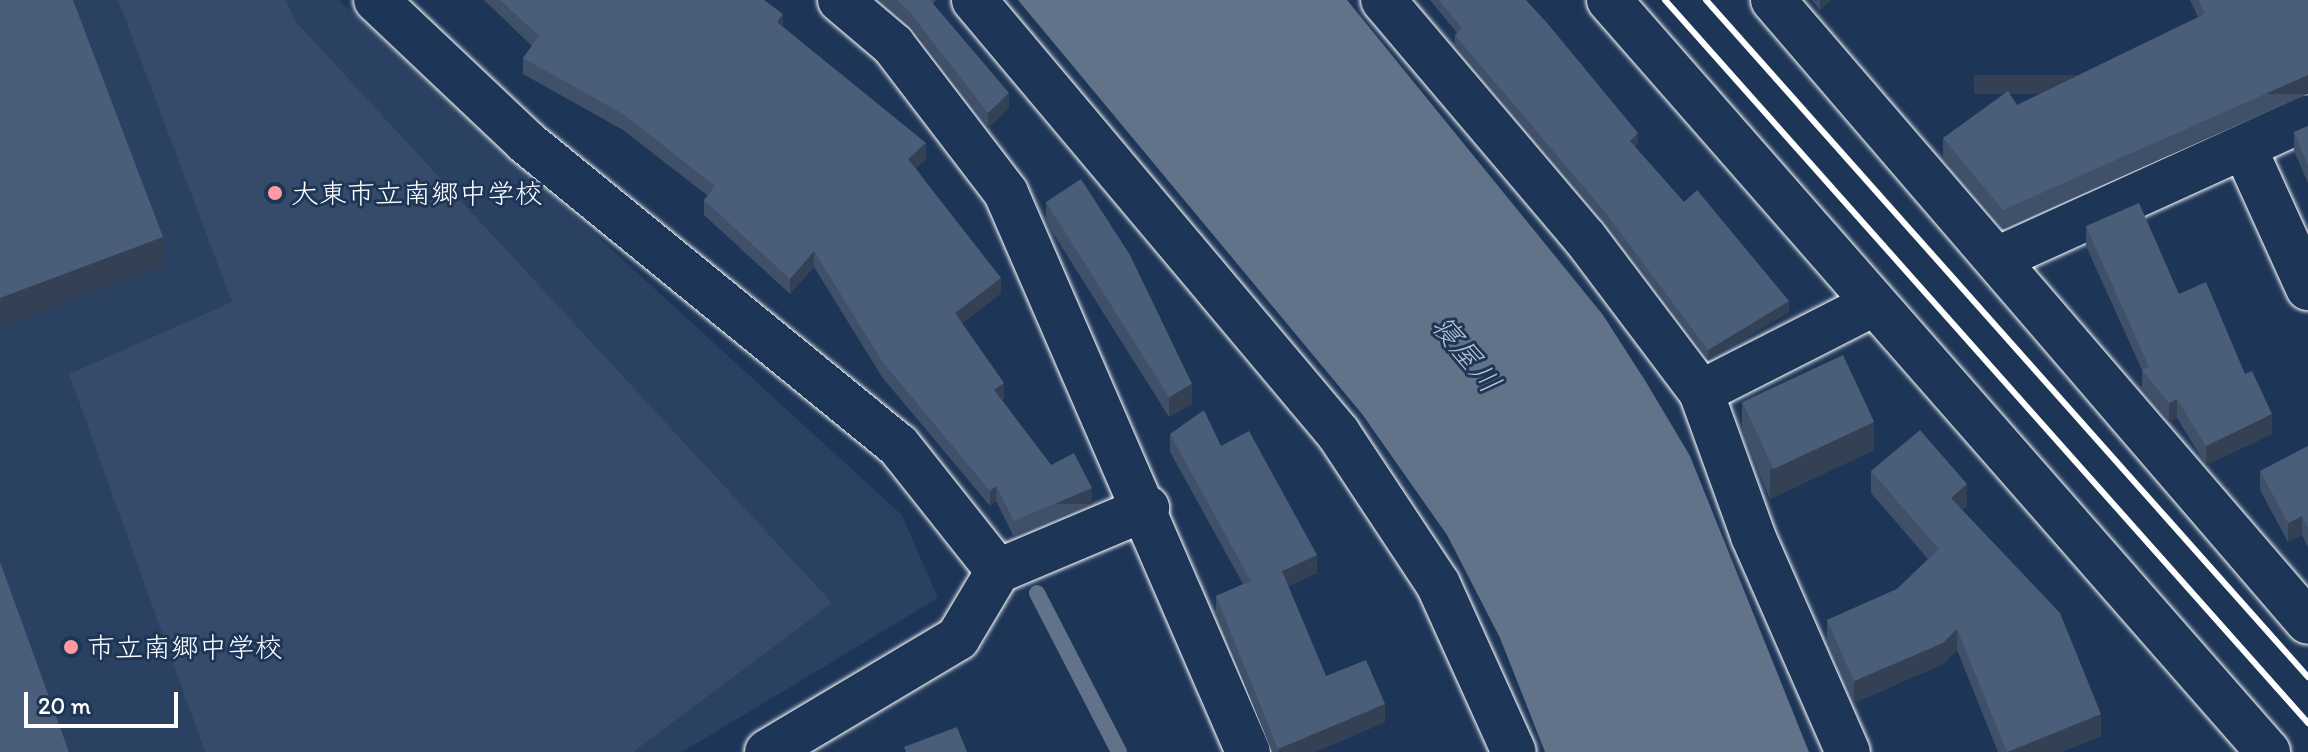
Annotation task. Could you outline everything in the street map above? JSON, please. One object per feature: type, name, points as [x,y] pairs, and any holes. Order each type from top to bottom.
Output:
[{"type":"street","points":[[376,0],[526,142],[898,445],[998,571]]},
{"type":"street","points":[[840,0],[893,45],[1006,193],[1147,508],[1248,752]]},
{"type":"street","points":[[974,0],[1338,433],[1438,584],[1514,752]]},
{"type":"street","points":[[1383,0],[1585,238],[1701,392],[1753,536],[1848,752]]},
{"type":"street","points":[[1609,0],[1870,306],[2268,752]]},
{"type":"street","points":[[1773,0],[1997,259],[2158,455],[2308,622]]},
{"type":"street","points":[[1997,259],[2308,117]]},
{"type":"street","points":[[2244,147],[2308,288]]},
{"type":"street","points":[[1701,392],[1870,306]]},
{"type":"street","points":[[767,752],[958,638],[998,571],[1147,508]]},
{"type":"shaded area","name":"大東市立南郷中学校","points":[[0,0],[339,0],[902,515],[938,598],[682,752],[0,752]]},
{"type":"shaded area","name":"大東市立南郷中学校","points":[[118,0],[286,0],[296,22],[832,603],[633,752],[205,752],[69,374],[232,302]]},
{"type":"water","name":"寝屋川","points":[[1018,0],[1347,0],[1603,315],[1646,382],[1690,456],[1809,752],[1545,752],[1500,638],[1447,535],[1362,414]]},
{"type":"building","points":[[0,0],[73,0],[163,237],[0,298]]},
{"type":"building","points":[[500,0],[764,0],[783,14],[777,22],[926,143],[908,159],[1001,278],[955,313],[1004,383],[994,390],[1051,465],[1074,453],[1092,488],[1014,521],[996,486],[990,491],[882,361],[814,251],[790,279],[704,200],[715,186],[623,114],[523,58],[539,36]]},
{"type":"building","points":[[897,0],[930,0],[1009,93],[988,113],[909,11]]},
{"type":"building","points":[[1439,0],[1526,0],[1638,133],[1630,141],[1684,202],[1697,190],[1789,301],[1708,350],[1605,212],[1455,35],[1462,28]]},
{"type":"building","points":[[2199,0],[2308,0],[2308,75],[2003,210],[1943,138],[2008,91],[2017,105],[2205,14]]},
{"type":"building","points":[[2308,126],[2308,165],[2294,132]]},
{"type":"building","points":[[1081,179],[1130,255],[1192,384],[1169,397],[1046,202]]},
{"type":"building","points":[[2139,203],[2179,294],[2206,282],[2245,374],[2252,371],[2272,414],[2206,446],[2177,399],[2169,403],[2142,370],[2149,367],[2086,226]]},
{"type":"building","points":[[1843,355],[1874,422],[1774,469],[1742,402]]},
{"type":"building","points":[[1204,410],[1221,446],[1249,431],[1317,555],[1282,571],[1326,676],[1366,660],[1385,704],[1278,749],[1216,596],[1251,581],[1170,434]]},
{"type":"building","points":[[1920,430],[1967,484],[1951,498],[2060,613],[2101,714],[2007,752],[1957,629],[1943,643],[1854,681],[1827,620],[1897,589],[1939,549],[1871,471]]},
{"type":"building","points":[[2308,446],[2308,528],[2302,516],[2288,523],[2260,471]]},
{"type":"building","points":[[0,562],[69,752],[0,752]]},
{"type":"building","points":[[957,727],[967,752],[906,752],[904,747]]},
{"type":"waterway","points":[[1037,593],[1119,752]]},
{"type":"railway","points":[[1665,0],[2308,723]]},
{"type":"railway","points":[[1706,0],[2308,677]]},
{"type":"place","name":"大東市立南郷中学校","points":[[275,193]]},
{"type":"place","name":"市立南郷中学校","points":[[71,647]]}]
